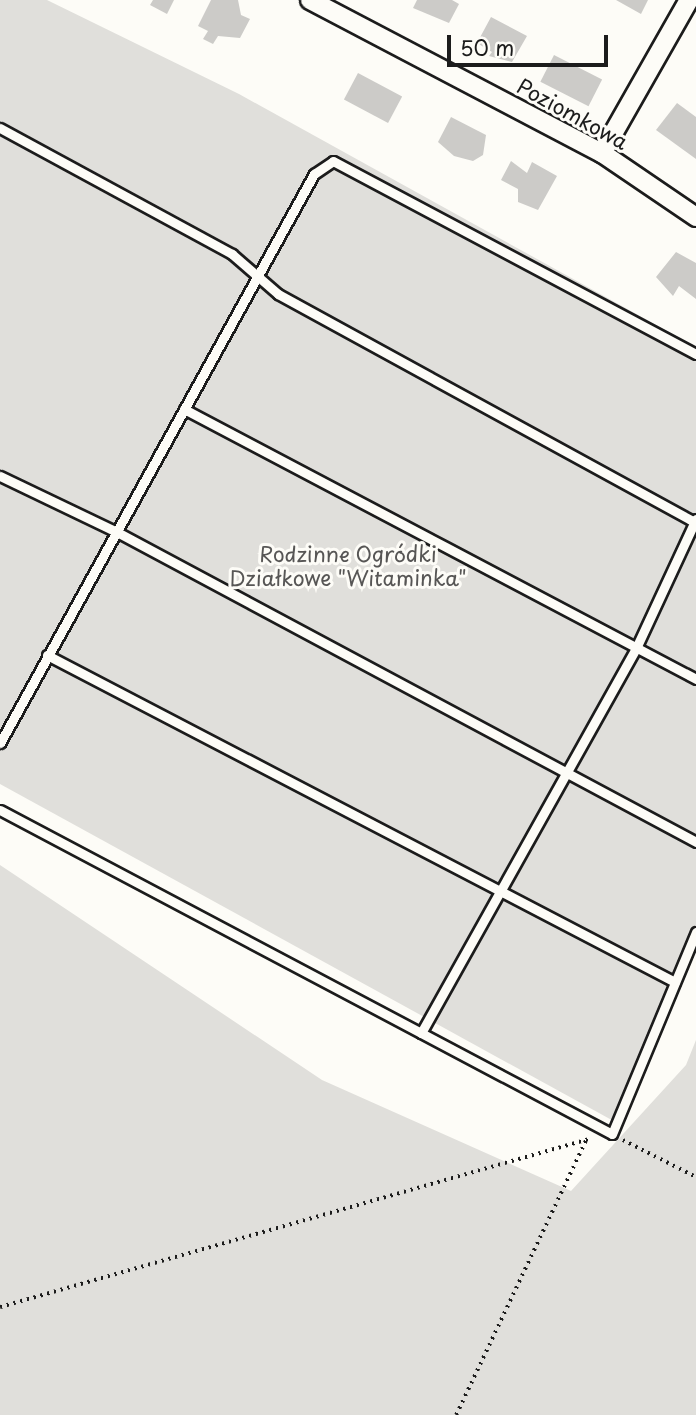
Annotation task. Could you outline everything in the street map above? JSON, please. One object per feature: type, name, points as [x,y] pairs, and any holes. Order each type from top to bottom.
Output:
[{"type":"street","name":"Poziomkowa","points":[[310,0],[602,153],[696,217]]},
{"type":"street","points":[[602,153],[689,0]]},
{"type":"lane","points":[[0,128],[232,254],[258,280],[695,522],[637,646],[564,768],[421,1033]]},
{"type":"lane","points":[[0,743],[258,280],[314,174],[332,161],[696,354]]},
{"type":"lane","points":[[184,409],[696,678]]},
{"type":"lane","points":[[0,476],[117,532],[564,768],[696,842]]},
{"type":"lane","points":[[47,655],[675,982]]},
{"type":"lane","points":[[0,810],[612,1134],[696,932]]},
{"type":"path","points":[[0,1307],[612,1134],[696,1177]]},
{"type":"path","points":[[456,1415],[586,1140]]},
{"type":"green space","name":"Rodzinne Ogródki Działkowe \"Witaminka\"","points":[[0,0],[47,0],[239,94],[696,347],[696,943],[619,1124],[0,784]]},
{"type":"green space","points":[[0,865],[322,1080],[571,1191],[686,1065],[696,1040],[696,1415],[0,1415]]},
{"type":"building","points":[[153,0],[174,0],[167,14],[150,5]]},
{"type":"building","points":[[211,0],[238,0],[241,15],[250,19],[240,38],[218,36],[213,44],[203,39],[208,31],[198,26]]},
{"type":"building","points":[[417,0],[452,0],[459,4],[449,23],[413,8]]},
{"type":"building","points":[[616,0],[648,0],[641,14]]},
{"type":"building","points":[[491,17],[527,36],[512,62],[489,56],[492,52],[477,43]]},
{"type":"building","points":[[554,55],[602,80],[588,106],[540,82]]},
{"type":"building","points":[[358,73],[402,96],[388,123],[344,99]]},
{"type":"building","points":[[677,103],[696,117],[696,159],[656,130]]},
{"type":"building","points":[[451,117],[486,135],[483,155],[473,161],[454,156],[438,142]]},
{"type":"building","points":[[511,161],[527,173],[532,162],[557,176],[538,210],[518,202],[518,189],[501,180]]},
{"type":"building","points":[[676,252],[696,263],[696,299],[679,286],[673,296],[656,277]]}]
